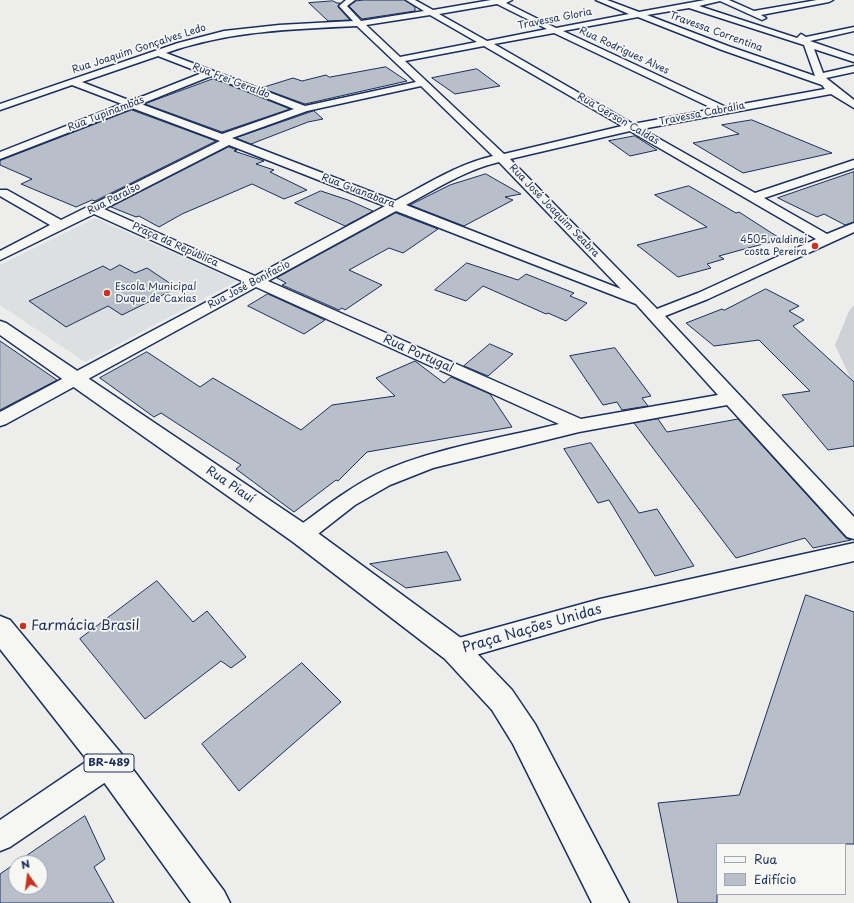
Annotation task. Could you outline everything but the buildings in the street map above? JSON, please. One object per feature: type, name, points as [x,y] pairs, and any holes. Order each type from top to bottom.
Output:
[{"type":"main road","name":"Rua Piauí","points":[[0,327],[302,535],[455,650]]},
{"type":"main road","name":"BR-489","points":[[0,628],[109,763],[212,903]]},
{"type":"main road","name":"Praça Nações Unidas","points":[[455,650],[502,700],[524,734],[612,903]]},
{"type":"street","name":"Rua José Joaquim Seabra","points":[[351,0],[343,6],[397,60],[501,157],[655,315],[854,531]]},
{"type":"street","name":"Rua Gerson Caldas","points":[[410,0],[634,127],[826,239]]},
{"type":"street","name":"Rua Joaquim Gonçalves Ledo","points":[[0,107],[203,39],[249,30],[364,28],[432,12],[508,0]]},
{"type":"street","name":"Travessa Correntina","points":[[600,0],[724,48],[822,80]]},
{"type":"street","points":[[674,0],[807,41],[854,59]]},
{"type":"street","name":"Travessa Gloria","points":[[397,60],[717,0]]},
{"type":"street","points":[[723,0],[807,41],[854,29]]},
{"type":"street","points":[[753,14],[829,0]]},
{"type":"street","name":"Rua Rodrigues Alves","points":[[497,1],[554,30],[724,110]]},
{"type":"street","points":[[807,41],[813,63],[822,80],[854,105]]},
{"type":"street","name":"Rua Frei Geraldo","points":[[158,53],[304,109]]},
{"type":"street","points":[[822,80],[854,69]]},
{"type":"street","name":"Rua Tupinambás","points":[[0,156],[211,73]]},
{"type":"street","name":"Rua Guanabara","points":[[72,82],[225,139],[643,303]]},
{"type":"street","name":"Rua Paraíso","points":[[0,256],[94,209],[225,139],[304,109],[423,83]]},
{"type":"street","name":"Travessa Cabrália","points":[[501,157],[634,127],[834,90]]},
{"type":"street","name":"Rua José Bonifacio","points":[[0,420],[456,173],[479,163],[501,157]]},
{"type":"street","points":[[755,197],[854,164]]},
{"type":"street","points":[[3,193],[61,226]]},
{"type":"street","name":"Praça da República","points":[[94,209],[256,282]]},
{"type":"street","points":[[655,315],[703,296],[854,227]]},
{"type":"street","name":"Rua Portugal","points":[[256,282],[579,426]]},
{"type":"street","points":[[302,535],[348,500],[383,480],[429,462],[579,426],[732,398]]},
{"type":"street","name":"Praça Nações Unidas","points":[[455,650],[600,609],[854,552]]},
{"type":"street","points":[[0,837],[109,763]]},
{"type":"shaded area","name":"Escola Municipal Duque de Caxias","points":[[95,218],[237,281],[85,362],[0,305],[0,265]]},
{"type":"shaded area","points":[[854,305],[854,386],[835,345],[849,311]]},
{"type":"place","name":"4505 valdinei costa Pereira","points":[[815,246]]},
{"type":"place","name":"Escola Municipal Duque de Caxias","points":[[107,293]]},
{"type":"place","name":"Farmácia Brasil","points":[[23,626]]}]
